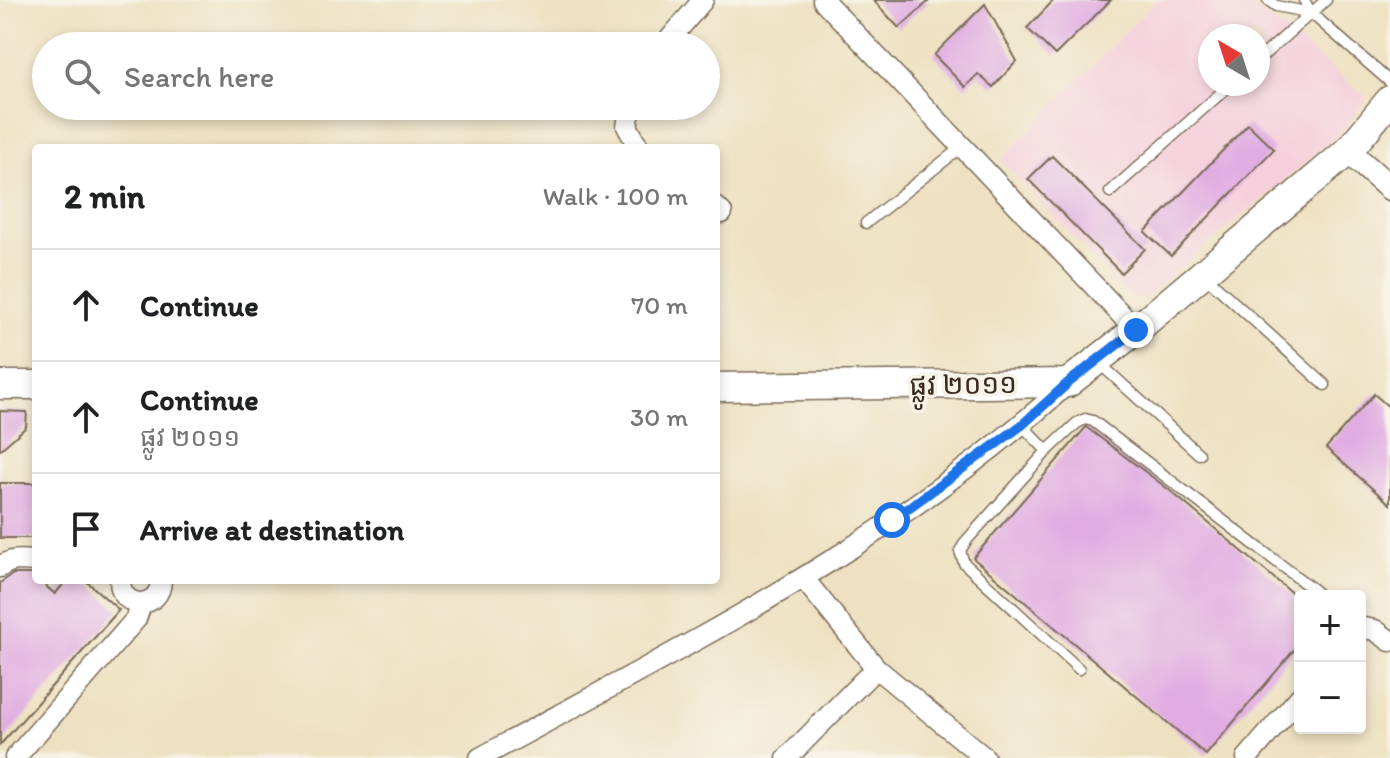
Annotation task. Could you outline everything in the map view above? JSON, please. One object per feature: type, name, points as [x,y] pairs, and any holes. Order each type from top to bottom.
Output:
[{"type":"main road","points":[[1068,383],[1136,330],[1348,151],[1390,100]]},
{"type":"main road","name":"ផ្លូវ ២០១១","points":[[720,387],[1068,383]]},
{"type":"main road","points":[[0,385],[32,385]]},
{"type":"street","points":[[673,32],[703,0]]},
{"type":"street","points":[[823,0],[964,145],[1136,330]]},
{"type":"street","points":[[628,120],[627,126],[637,144]]},
{"type":"street","points":[[1348,151],[1390,188]]},
{"type":"street","points":[[480,758],[804,579],[892,520],[1022,425],[1068,383]]},
{"type":"street","points":[[0,567],[17,559],[32,561]]},
{"type":"street","points":[[804,579],[876,668],[985,758]]},
{"type":"street","points":[[121,584],[123,595],[128,600],[141,604],[154,600],[160,584]]},
{"type":"street","points":[[15,758],[136,619],[141,604]]},
{"type":"street","points":[[1366,628],[1375,630],[1390,641]]},
{"type":"street","points":[[787,758],[876,668]]},
{"type":"street","points":[[1247,758],[1294,704]]},
{"type":"lane","points":[[1268,0],[1276,6],[1311,13]]},
{"type":"lane","points":[[1304,0],[1311,13],[1390,82]]},
{"type":"lane","points":[[1270,49],[1326,0]]},
{"type":"lane","points":[[1110,192],[1218,96]]},
{"type":"lane","points":[[866,223],[964,145]]},
{"type":"lane","points":[[1202,274],[1325,385]]},
{"type":"lane","points":[[1097,361],[1199,454]]},
{"type":"lane","points":[[1079,669],[964,563],[960,551],[1047,451],[1085,419],[1093,421],[1314,590]]},
{"type":"lane","points":[[1022,425],[1047,451]]},
{"type":"shaded area","points":[[1157,0],[1247,0],[1368,98],[1338,135],[1142,300],[1130,297],[1001,160]]},
{"type":"building","points":[[873,0],[930,0],[899,28]]},
{"type":"building","points":[[1054,0],[1111,0],[1055,55],[1027,28]]},
{"type":"building","points":[[985,4],[1017,61],[993,87],[978,74],[965,87],[934,55]]},
{"type":"building","points":[[1248,124],[1274,149],[1171,256],[1145,232]]},
{"type":"building","points":[[1052,156],[1145,249],[1121,273],[1028,179]]},
{"type":"building","points":[[1374,394],[1390,408],[1390,504],[1326,448]]},
{"type":"building","points":[[0,411],[27,412],[26,427],[0,450]]},
{"type":"building","points":[[1086,427],[1168,489],[1294,595],[1294,650],[1206,755],[973,558]]},
{"type":"building","points":[[0,483],[32,483],[32,538],[0,538]]},
{"type":"building","points":[[13,574],[32,574],[32,584],[44,584],[55,594],[64,584],[90,584],[119,610],[0,745],[0,583]]},
{"type":"route","points":[[892,520],[1022,425],[1068,383],[1136,330]]}]
